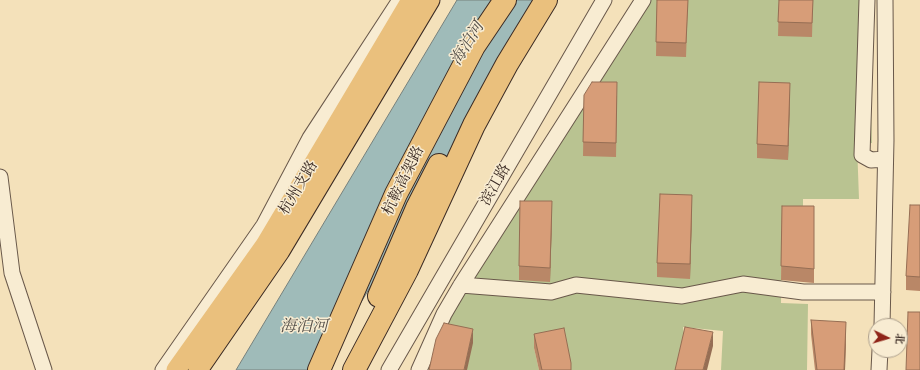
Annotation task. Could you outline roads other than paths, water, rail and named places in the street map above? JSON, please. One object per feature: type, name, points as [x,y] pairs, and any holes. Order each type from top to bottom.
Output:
[{"type":"highway","points":[[384,222],[426,118],[457,56],[490,0]]},
{"type":"highway","name":"杭鞍高架路","points":[[319,370],[396,194],[474,46],[505,0]]},
{"type":"highway","name":"杭鞍高架路","points":[[346,370],[417,208],[496,56],[532,0]]},
{"type":"highway","points":[[354,370],[408,270],[474,125],[507,64],[546,0]]},
{"type":"main road","name":"杭州支路","points":[[176,370],[265,245],[398,39],[430,0]]},
{"type":"main road","name":"杭州支路","points":[[198,370],[280,251],[398,39],[400,1]]},
{"type":"street","name":"滨江路","points":[[389,370],[604,0]]},
{"type":"street","points":[[419,370],[444,314],[461,285],[643,0]]},
{"type":"street","points":[[867,0],[862,154],[871,160],[885,159]]},
{"type":"street","points":[[882,318],[885,159],[885,0]]},
{"type":"street","points":[[163,370],[264,225],[310,138],[400,1]]},
{"type":"street","points":[[0,177],[12,274],[44,370]]},
{"type":"street","points":[[461,285],[551,292],[576,285],[682,296],[743,284],[803,292],[883,292]]},
{"type":"street","points":[[879,370],[880,358]]},
{"type":"water","name":"海泊河","points":[[457,0],[540,0],[321,370],[236,370]]}]
